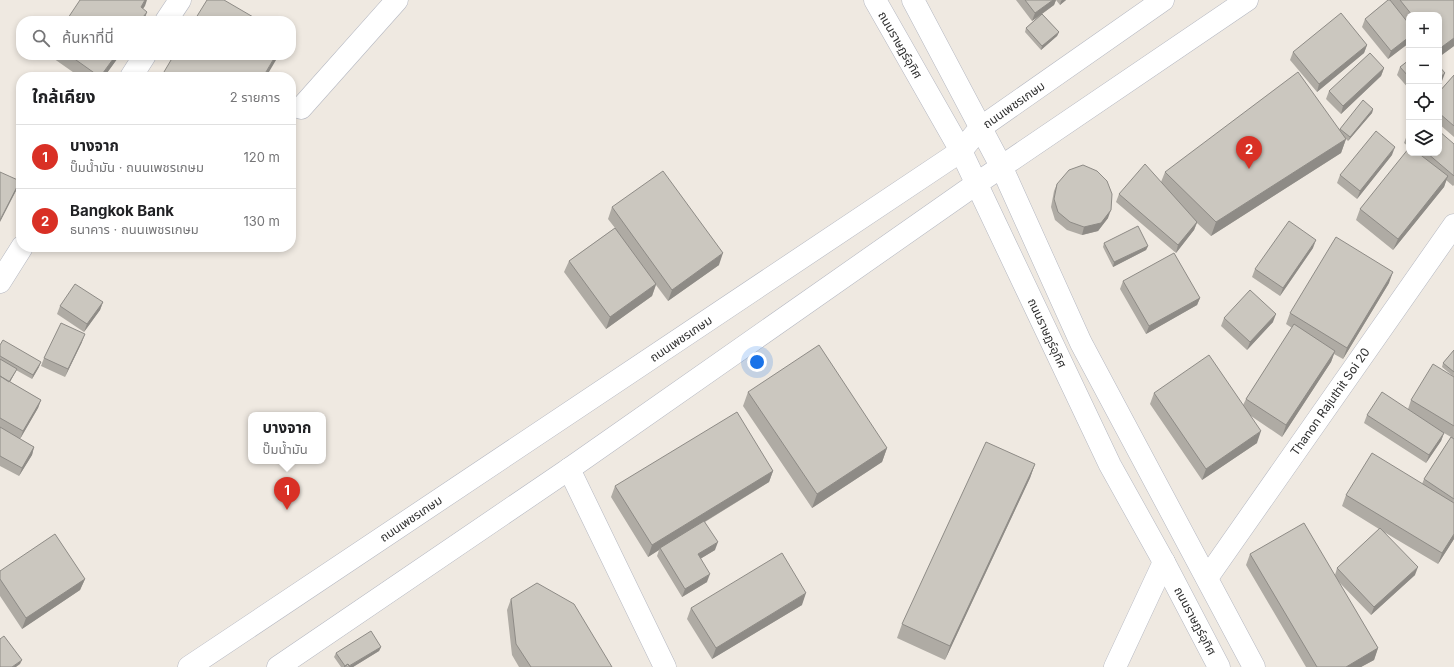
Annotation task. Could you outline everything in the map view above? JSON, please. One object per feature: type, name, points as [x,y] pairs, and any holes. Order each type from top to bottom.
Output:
[{"type":"street","points":[[169,16],[180,0]]},
{"type":"street","points":[[300,108],[397,0]]},
{"type":"street","name":"ถนนราษฏร์อุทิศ","points":[[875,0],[961,151],[1110,465],[1164,562],[1219,667]]},
{"type":"street","points":[[913,0],[1002,168],[1081,343],[1254,667]]},
{"type":"street","name":"ถนนเพชรเกษม","points":[[189,667],[961,151],[980,128],[1163,0]]},
{"type":"street","points":[[278,667],[568,469],[976,184],[1002,168],[1247,0]]},
{"type":"street","points":[[134,72],[142,60]]},
{"type":"street","name":"Thanon Rajuthit Soi 20","points":[[1207,578],[1454,226]]},
{"type":"street","points":[[0,282],[19,252]]},
{"type":"street","points":[[568,469],[664,667]]},
{"type":"street","points":[[1115,667],[1164,562]]},
{"type":"building","points":[[80,0],[145,0],[141,7],[147,12],[144,16],[69,16]]},
{"type":"building","points":[[207,0],[224,0],[251,16],[197,16]]},
{"type":"building","points":[[1025,0],[1053,0],[1035,13]]},
{"type":"building","points":[[1388,0],[1390,0],[1406,20],[1406,39],[1391,51],[1365,19]]},
{"type":"building","points":[[1400,0],[1454,0],[1454,38],[1442,47],[1442,12],[1410,12]]},
{"type":"building","points":[[1341,13],[1367,45],[1319,84],[1293,52]]},
{"type":"building","points":[[1042,14],[1059,32],[1042,46],[1026,28]]},
{"type":"building","points":[[1370,53],[1384,68],[1343,106],[1329,91]]},
{"type":"building","points":[[76,60],[112,60],[104,72],[93,72]]},
{"type":"building","points":[[171,60],[273,60],[266,72],[164,72]]},
{"type":"building","points":[[1406,62],[1406,74],[1400,67]]},
{"type":"building","points":[[1298,72],[1346,139],[1216,222],[1165,172]]},
{"type":"building","points":[[1454,75],[1454,126],[1442,116],[1442,89]]},
{"type":"building","points":[[1363,100],[1373,109],[1350,137],[1340,129]]},
{"type":"building","points":[[1376,131],[1395,147],[1360,191],[1340,175]]},
{"type":"building","points":[[1442,134],[1454,144],[1454,176],[1431,156],[1442,156]]},
{"type":"building","points":[[1406,152],[1406,156],[1422,156],[1448,176],[1398,239],[1360,209]]},
{"type":"building","points":[[1145,164],[1197,222],[1178,245],[1119,194]]},
{"type":"building","points":[[1083,165],[1097,171],[1107,181],[1112,194],[1111,210],[1101,223],[1084,227],[1070,222],[1058,212],[1054,199],[1057,184],[1069,170]]},
{"type":"building","points":[[663,171],[723,253],[672,290],[612,207]]},
{"type":"building","points":[[0,172],[16,179],[16,189],[0,220]]},
{"type":"building","points":[[1289,221],[1316,240],[1283,288],[1255,269]]},
{"type":"building","points":[[1138,226],[1148,246],[1114,262],[1104,243]]},
{"type":"building","points":[[615,228],[656,284],[610,317],[569,261]]},
{"type":"building","points":[[1336,237],[1393,272],[1347,348],[1290,313]]},
{"type":"building","points":[[1174,253],[1200,298],[1149,326],[1123,281]]},
{"type":"building","points":[[75,284],[103,302],[87,324],[60,306]]},
{"type":"building","points":[[1250,290],[1276,314],[1250,342],[1224,318]]},
{"type":"building","points":[[61,323],[85,334],[68,369],[44,358]]},
{"type":"building","points":[[1294,324],[1335,351],[1286,425],[1246,399]]},
{"type":"building","points":[[3,340],[41,362],[33,375],[0,356],[0,345]]},
{"type":"building","points":[[819,345],[887,448],[817,494],[748,392]]},
{"type":"building","points":[[1454,350],[1454,372],[1443,363]]},
{"type":"building","points":[[1209,355],[1261,431],[1206,469],[1154,393]]},
{"type":"building","points":[[0,359],[17,369],[9,382],[0,376]]},
{"type":"building","points":[[1433,364],[1454,377],[1454,426],[1411,400]]},
{"type":"building","points":[[0,376],[41,400],[23,431],[0,418]]},
{"type":"building","points":[[1382,392],[1444,433],[1429,455],[1367,415]]},
{"type":"building","points":[[737,412],[773,471],[652,545],[615,486]]},
{"type":"building","points":[[0,427],[34,447],[22,468],[0,456]]},
{"type":"building","points":[[1451,437],[1454,439],[1454,499],[1424,479]]},
{"type":"building","points":[[986,442],[1035,464],[950,646],[902,624]]},
{"type":"building","points":[[1372,453],[1454,503],[1454,534],[1442,553],[1346,495]]},
{"type":"building","points":[[704,521],[718,542],[698,554],[710,574],[685,589],[660,548]]},
{"type":"building","points":[[1304,523],[1378,648],[1346,667],[1317,667],[1250,554]]},
{"type":"building","points":[[1380,528],[1418,567],[1374,607],[1337,568]]},
{"type":"building","points":[[55,534],[85,579],[26,618],[0,579],[0,571]]},
{"type":"building","points":[[782,553],[806,593],[716,648],[691,608]]},
{"type":"building","points":[[537,583],[574,604],[612,667],[531,667],[516,644],[511,599]]},
{"type":"building","points":[[371,631],[381,647],[349,666],[348,664],[345,666],[336,653]]},
{"type":"building","points":[[4,636],[22,660],[12,667],[0,667],[0,639]]},
{"type":"place","name":"Bangkok Bank","points":[[1249,169]]},
{"type":"place","name":"บางจาก","points":[[287,510]]}]
